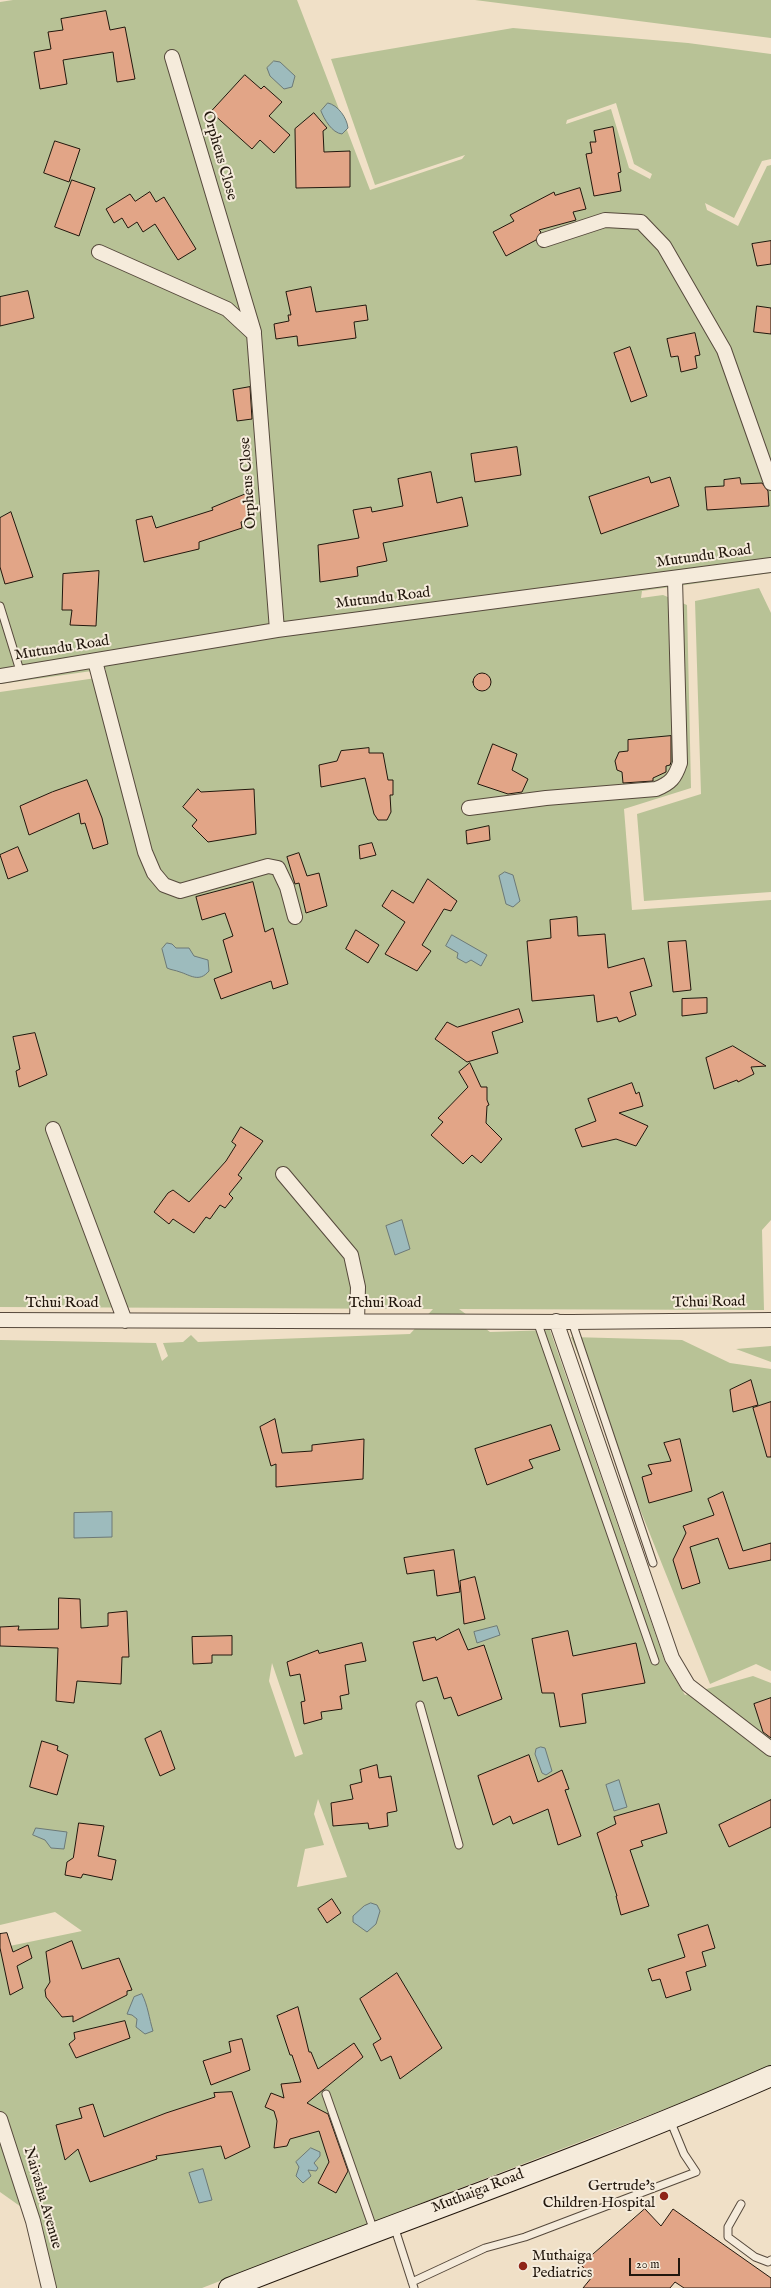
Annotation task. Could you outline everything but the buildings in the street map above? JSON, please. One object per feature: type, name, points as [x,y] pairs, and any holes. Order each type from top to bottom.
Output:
[{"type":"main road","name":"Muthaiga Road","points":[[229,2288],[374,2231],[670,2120],[771,2076]]},
{"type":"street","name":"Orpheus Close","points":[[172,57],[254,334],[277,630]]},
{"type":"street","points":[[544,240],[605,220],[641,222],[664,246],[724,350],[771,483]]},
{"type":"street","points":[[99,252],[227,309],[254,334]]},
{"type":"street","name":"Mutundu Road","points":[[0,676],[20,674],[277,630],[675,579],[771,565]]},
{"type":"street","points":[[469,808],[546,798],[656,789],[669,784],[676,777],[680,763],[675,579]]},
{"type":"street","points":[[96,661],[145,852],[154,873],[164,885],[180,892],[268,866],[278,868],[287,887],[295,917]]},
{"type":"street","points":[[53,1128],[125,1321]]},
{"type":"street","points":[[283,1174],[351,1255],[358,1287],[357,1321]]},
{"type":"street","name":"Tchui Road","points":[[0,1320],[572,1322],[771,1320]]},
{"type":"street","points":[[556,1321],[664,1642],[672,1658],[688,1685],[771,1749]]},
{"type":"street","name":"Naivasha Avenue","points":[[0,2119],[34,2221],[49,2288]]},
{"type":"lane","points":[[0,606],[20,674]]},
{"type":"lane","points":[[537,1321],[655,1661]]},
{"type":"lane","points":[[572,1322],[654,1563]]},
{"type":"lane","points":[[420,1705],[460,1845]]},
{"type":"lane","points":[[326,2094],[374,2231]]},
{"type":"lane","points":[[393,2224],[413,2285],[485,2248],[525,2237],[696,2172],[684,2154],[670,2120]]},
{"type":"lane","points":[[741,2204],[728,2227],[728,2237],[756,2257],[768,2262],[771,2260]]},
{"type":"green space","points":[[13,0],[297,0],[370,190],[462,159],[465,155],[375,185],[331,59],[513,28],[688,43],[771,54],[771,159],[762,161],[734,218],[705,203],[707,210],[738,226],[767,166],[771,165],[771,573],[642,591],[641,598],[663,595],[687,605],[691,788],[624,809],[632,910],[771,900],[771,1220],[762,1230],[764,1310],[459,1309],[490,1332],[550,1330],[665,1662],[685,1695],[753,1676],[771,1683],[771,2068],[202,2288],[55,2288],[34,2216],[0,2192],[0,1948],[82,1931],[55,1912],[0,1925],[0,1340],[156,1343],[162,1361],[168,1356],[163,1343],[183,1342],[191,1335],[198,1342],[410,1334],[433,1309],[0,1307],[0,692],[103,677],[106,669],[0,684],[0,2]],"holes":[[[616,103],[634,164],[652,174],[650,179],[629,168],[611,109],[566,124],[567,120]],[[272,1663],[303,1754],[295,1757],[269,1681]],[[318,1799],[347,1877],[297,1887],[305,1849],[324,1845],[314,1814]]]},
{"type":"green space","points":[[475,0],[771,0],[771,38]]},
{"type":"green space","points":[[759,588],[771,613],[771,892],[644,901],[637,814],[701,794],[695,601]]},
{"type":"green space","points":[[571,1337],[682,1340],[730,1363],[771,1369],[771,1671],[756,1664],[710,1684]]},
{"type":"green space","points":[[771,1346],[771,1362],[736,1349]]},
{"type":"water","points":[[274,61],[280,62],[295,76],[292,87],[284,89],[270,76],[267,68]]},
{"type":"water","points":[[328,103],[335,106],[346,120],[348,128],[342,134],[335,131],[326,122],[322,114],[321,111]]},
{"type":"water","points":[[505,872],[513,875],[520,901],[513,907],[506,904],[499,876]]},
{"type":"water","points":[[452,935],[487,955],[481,966],[471,960],[466,963],[457,958],[458,953],[446,946]]},
{"type":"water","points":[[167,943],[172,944],[176,948],[189,948],[194,956],[208,960],[209,971],[202,977],[194,977],[167,968],[162,949]]},
{"type":"water","points":[[402,1220],[410,1249],[395,1255],[386,1226]]},
{"type":"water","points":[[112,1512],[112,1537],[74,1538],[74,1513]]},
{"type":"water","points":[[497,1626],[500,1635],[477,1643],[474,1632]]},
{"type":"water","points":[[541,1747],[545,1748],[552,1771],[546,1775],[542,1773],[535,1754],[536,1749]]},
{"type":"water","points":[[619,1780],[627,1807],[614,1811],[606,1785]]},
{"type":"water","points":[[36,1828],[67,1832],[64,1849],[51,1848],[45,1840],[33,1835]]},
{"type":"water","points":[[371,1903],[377,1905],[380,1911],[376,1924],[367,1932],[353,1922],[353,1916],[364,1906]]},
{"type":"water","points":[[142,1994],[153,2031],[145,2034],[136,2027],[137,2019],[132,2015],[127,2014],[134,1997]]},
{"type":"water","points":[[311,2148],[320,2152],[320,2156],[314,2163],[318,2168],[316,2171],[308,2170],[311,2176],[303,2183],[296,2176],[299,2167],[296,2162]]},
{"type":"water","points":[[203,2169],[212,2200],[199,2203],[189,2173]]},
{"type":"place","name":"Gertrude's Children Hospital","points":[[664,2196]]},
{"type":"place","name":"Muthaiga Pediatrics","points":[[523,2266]]}]
